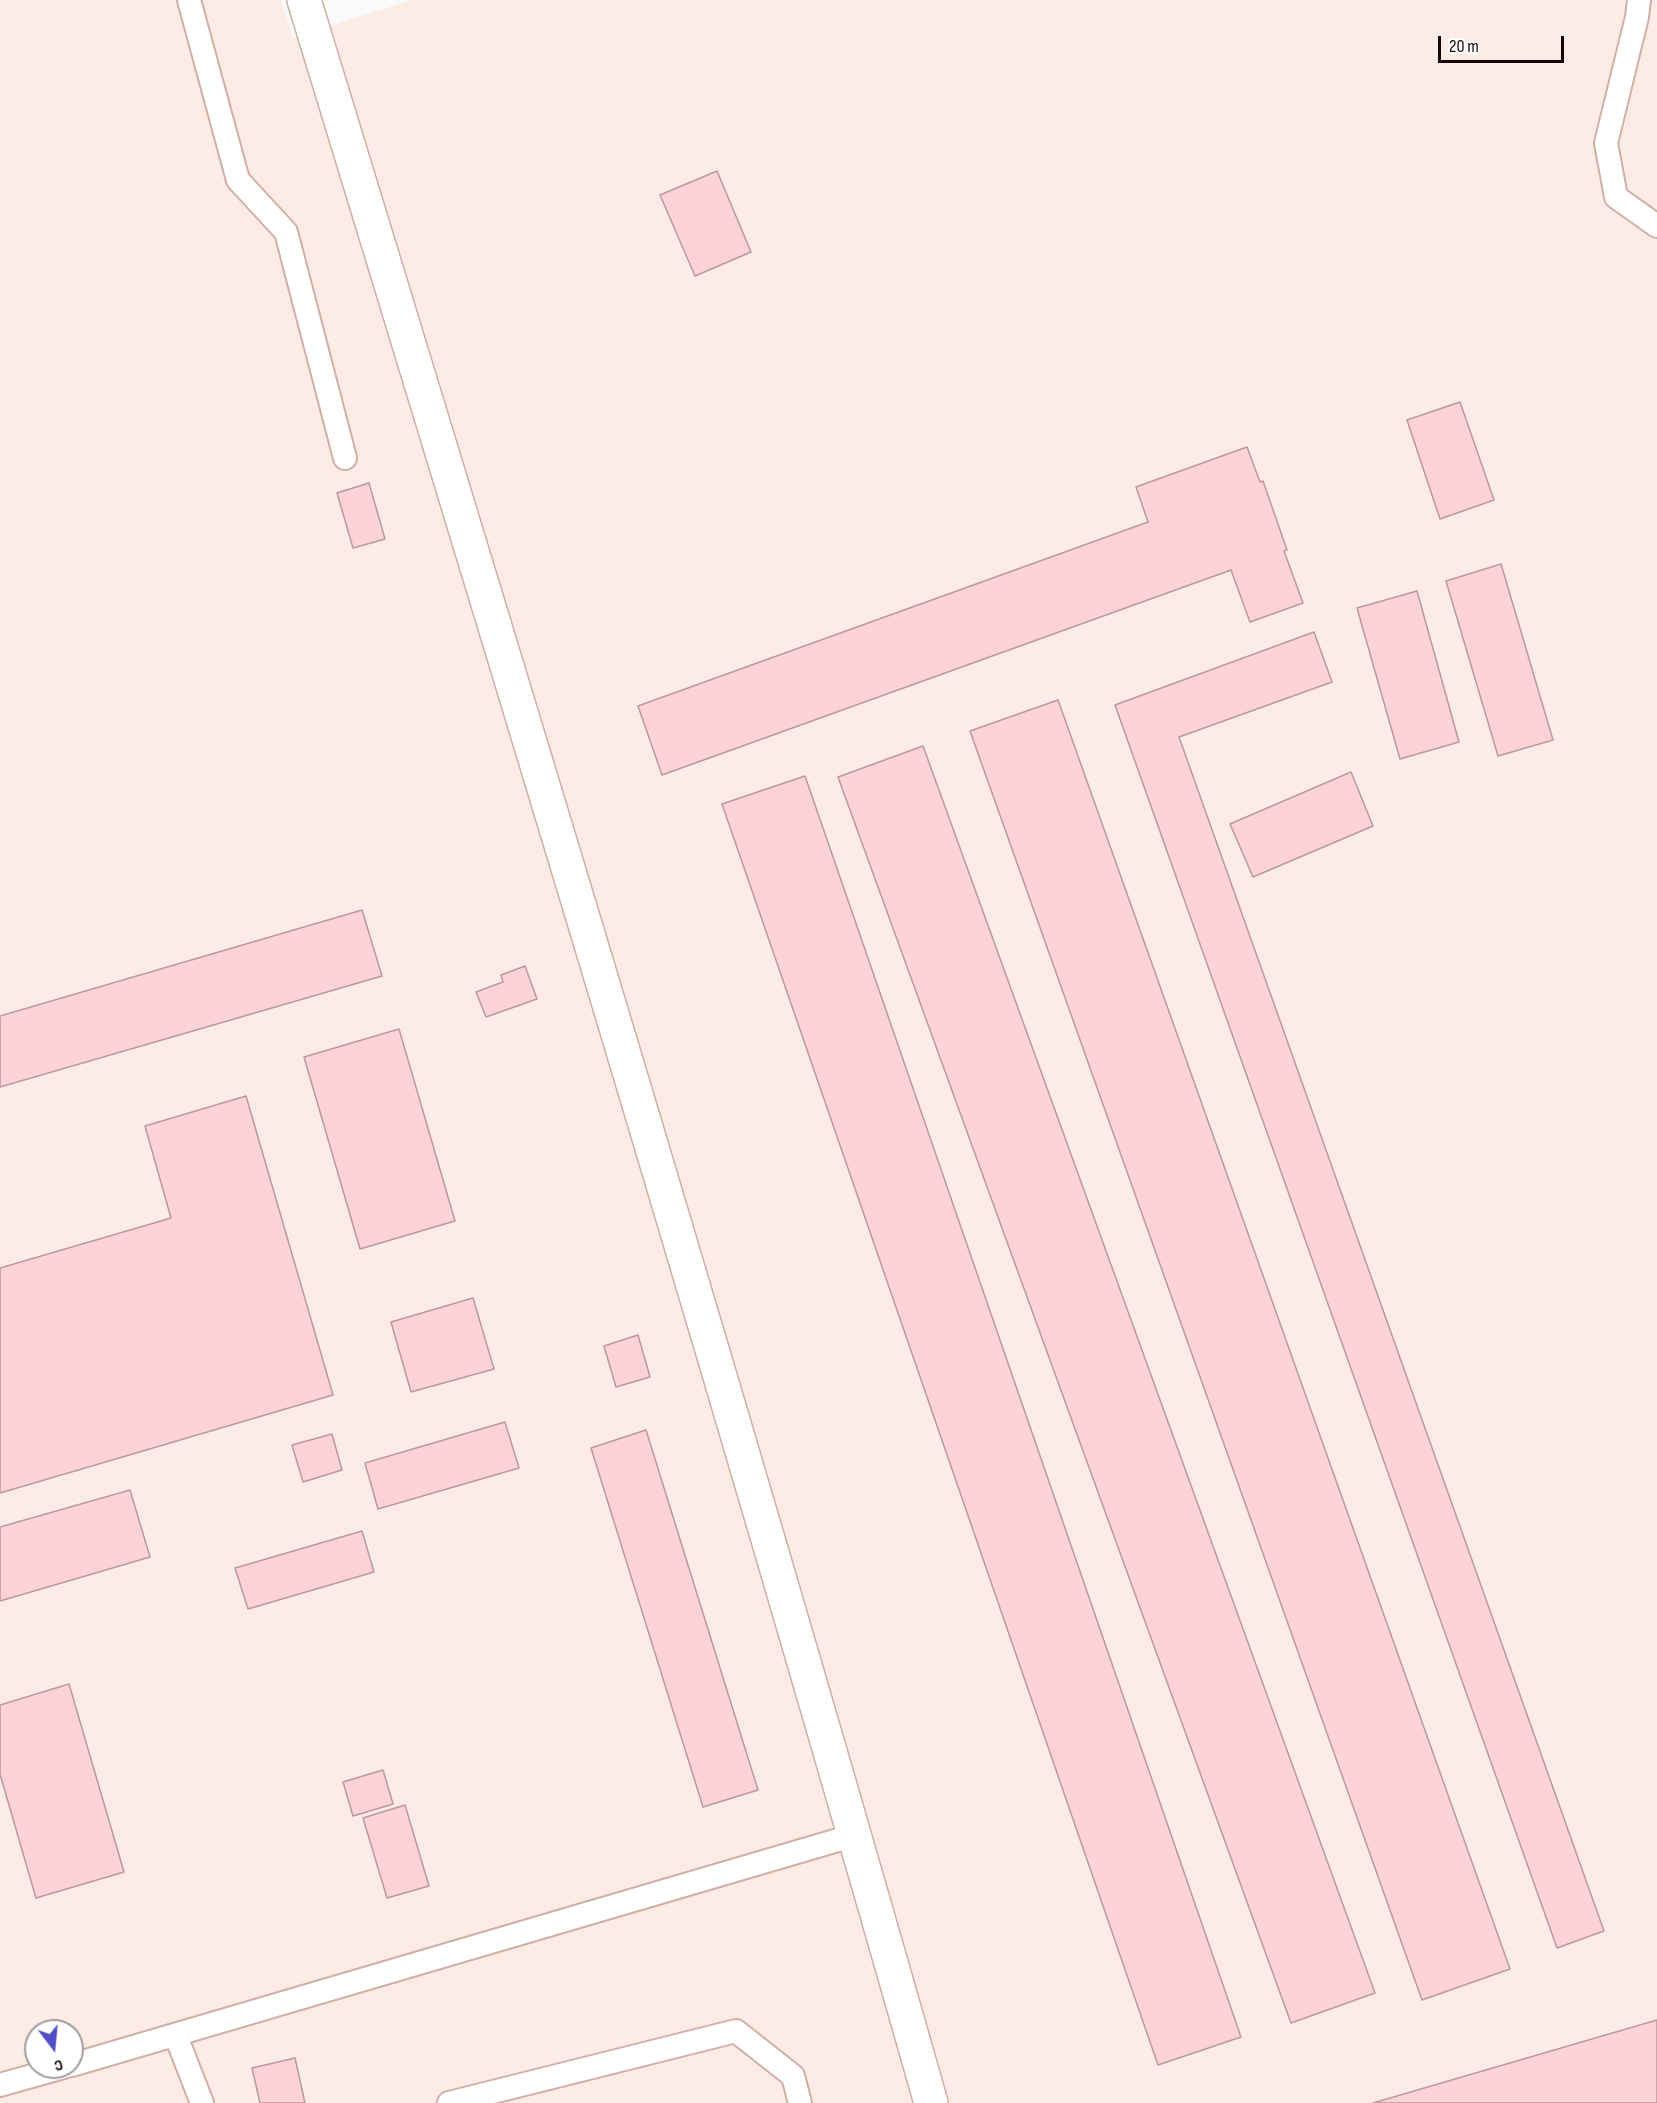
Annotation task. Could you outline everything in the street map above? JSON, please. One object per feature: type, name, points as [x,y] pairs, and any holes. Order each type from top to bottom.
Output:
[{"type":"street","points":[[304,0],[588,928],[855,1835],[931,2103]]},
{"type":"lane","points":[[189,0],[238,180],[286,232],[345,458]]},
{"type":"lane","points":[[1639,0],[1606,143],[1616,197],[1657,226]]},
{"type":"lane","points":[[84,2062],[855,1835]]},
{"type":"lane","points":[[449,2103],[736,2031],[793,2076],[800,2103]]},
{"type":"lane","points":[[176,2036],[202,2103]]},
{"type":"lane","points":[[0,2085],[24,2078]]},
{"type":"shaded area","points":[[0,0],[281,0],[293,38],[411,0],[1657,0],[1657,2103],[0,2103]]},
{"type":"building","points":[[717,171],[751,252],[695,276],[660,195]]},
{"type":"building","points":[[1460,402],[1494,500],[1440,519],[1407,420]]},
{"type":"building","points":[[1247,447],[1260,482],[1263,481],[1287,550],[1284,551],[1303,603],[1250,622],[1231,570],[662,775],[638,706],[1148,522],[1136,487]]},
{"type":"building","points":[[369,483],[385,539],[353,548],[337,493]]},
{"type":"building","points":[[1501,564],[1553,740],[1498,756],[1446,581]]},
{"type":"building","points":[[1417,591],[1459,742],[1400,759],[1357,608]]},
{"type":"building","points":[[1314,632],[1332,682],[1179,737],[1604,1931],[1557,1948],[1115,705]]},
{"type":"building","points":[[1058,700],[1510,1969],[1422,2000],[970,731]]},
{"type":"building","points":[[923,746],[1375,1993],[1291,2023],[838,777]]},
{"type":"building","points":[[1351,772],[1373,826],[1253,877],[1230,824]]},
{"type":"building","points":[[805,776],[1241,2037],[1158,2065],[722,804]]},
{"type":"building","points":[[362,910],[382,976],[0,1087],[0,1016]]},
{"type":"building","points":[[525,966],[537,999],[486,1017],[476,992],[503,982],[501,975]]},
{"type":"building","points":[[399,1029],[455,1221],[360,1249],[304,1057]]},
{"type":"building","points":[[246,1096],[333,1395],[0,1493],[0,1268],[171,1218],[145,1126]]},
{"type":"building","points":[[473,1298],[494,1369],[411,1392],[391,1322]]},
{"type":"building","points":[[638,1335],[650,1377],[616,1387],[604,1346]]},
{"type":"building","points":[[505,1422],[519,1468],[378,1509],[365,1463]]},
{"type":"building","points":[[646,1430],[758,1790],[703,1807],[591,1448]]},
{"type":"building","points":[[332,1434],[342,1470],[303,1482],[292,1445]]},
{"type":"building","points":[[130,1490],[150,1557],[0,1601],[0,1527]]},
{"type":"building","points":[[362,1531],[374,1572],[248,1609],[235,1568]]},
{"type":"building","points":[[69,1684],[124,1872],[36,1898],[0,1774],[0,1705]]},
{"type":"building","points":[[383,1770],[393,1804],[353,1816],[343,1782]]},
{"type":"building","points":[[405,1805],[429,1886],[387,1898],[363,1818]]},
{"type":"building","points":[[1657,2020],[1657,2103],[1373,2103]]},
{"type":"building","points":[[295,2058],[305,2103],[260,2103],[252,2068]]}]
